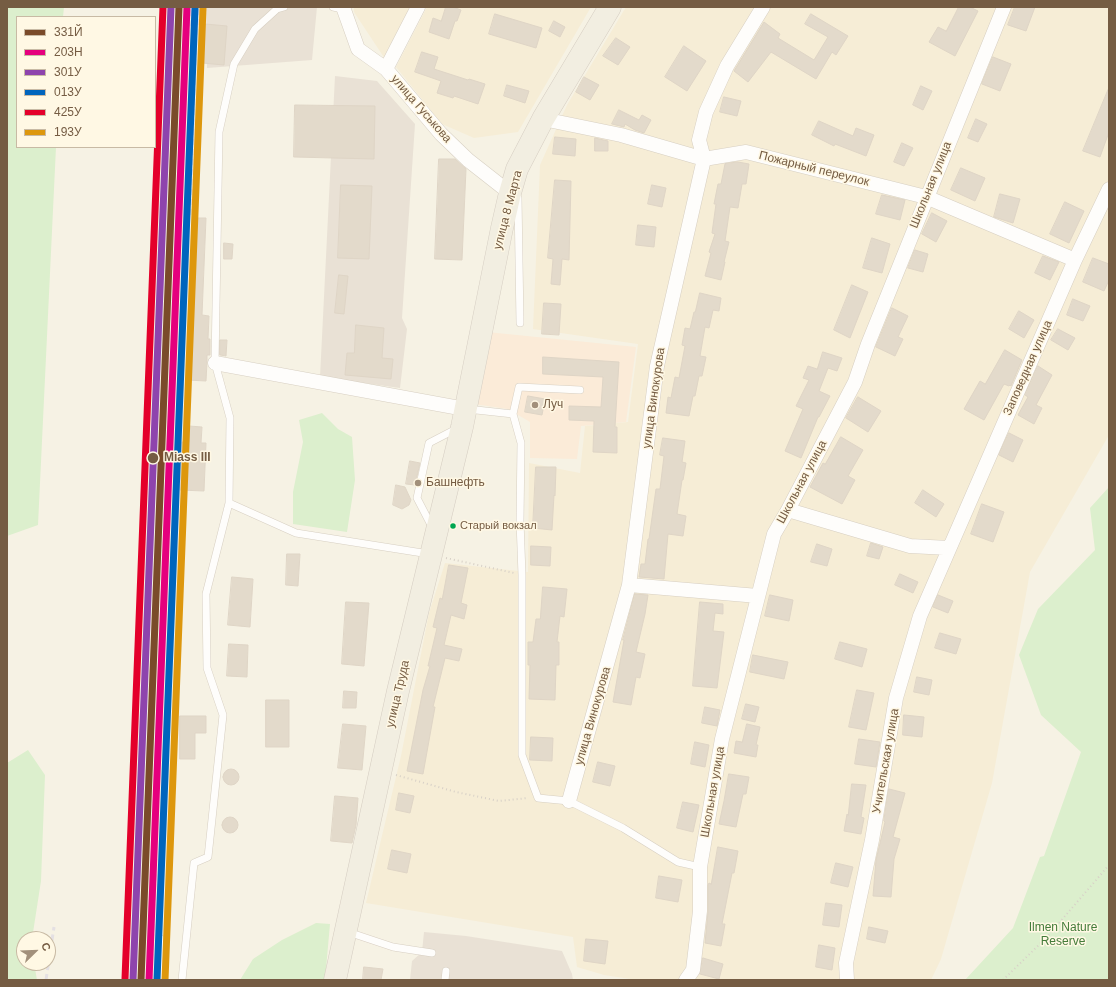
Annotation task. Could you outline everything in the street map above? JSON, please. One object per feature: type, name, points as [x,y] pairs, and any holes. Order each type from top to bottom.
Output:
[{"type":"main road","name":"улица 8 Марта","points":[[464,418],[502,228],[517,169],[543,119],[610,7]]},
{"type":"main road","name":"улица Труда","points":[[335,980],[398,691],[464,418]]},
{"type":"street","name":"улица Гуськова","points":[[418,7],[386,69],[447,139],[468,160],[510,193]]},
{"type":"street","points":[[704,159],[698,140],[706,112],[727,66],[763,7]]},
{"type":"street","name":"Школьная улица","points":[[686,980],[693,970],[700,911],[700,867],[722,739],[774,534],[855,382],[868,344],[926,197],[1004,7]]},
{"type":"street","points":[[340,8],[358,48],[386,69]]},
{"type":"street","name":"Пожарный переулок","points":[[543,119],[621,135],[704,159],[746,152],[926,197],[1075,260]]},
{"type":"street","name":"улица Винокурова","points":[[569,801],[629,585],[657,366],[704,159]]},
{"type":"street","name":"Заповедная улица","points":[[949,548],[1075,260],[1109,189]]},
{"type":"street","points":[[215,363],[464,418]]},
{"type":"street","points":[[788,510],[910,546],[949,548]]},
{"type":"street","name":"Учительская улица","points":[[847,980],[846,963],[872,840],[896,698],[920,616],[949,548]]},
{"type":"street","points":[[629,585],[758,596]]},
{"type":"lane","points":[[182,980],[194,863],[208,857],[223,715],[207,668],[206,594],[230,503],[230,418],[215,363],[219,132],[234,64],[255,29],[278,9],[284,7]]},
{"type":"lane","points":[[517,169],[520,324]]},
{"type":"lane","points":[[580,390],[519,387],[512,414],[522,443],[520,521],[522,575],[522,755],[538,798],[569,801],[623,828],[678,862],[700,867]]},
{"type":"lane","points":[[464,418],[512,414]]},
{"type":"lane","points":[[230,503],[296,533],[431,554]]},
{"type":"lane","points":[[346,932],[393,947],[432,953]]},
{"type":"lane","points":[[160,980],[161,939]]},
{"type":"lane","points":[[445,980],[446,972]]},
{"type":"path","points":[[431,554],[522,575]]},
{"type":"path","points":[[381,771],[456,792],[499,801],[538,798]]},
{"type":"path","points":[[1003,980],[1047,937],[1109,865]]},
{"type":"shaded area","points":[[206,7],[317,7],[312,60],[207,68]]},
{"type":"shaded area","points":[[354,7],[412,7],[385,59],[354,12]]},
{"type":"shaded area","points":[[427,7],[591,7],[518,132],[474,138],[442,124],[396,67]]},
{"type":"shaded area","points":[[626,7],[1109,7],[1109,435],[1030,572],[992,783],[941,959],[931,980],[637,980],[604,975],[577,967],[573,937],[366,903],[401,756],[429,613],[445,563],[528,572],[529,463],[580,473],[585,426],[628,422],[638,344],[533,329],[540,165],[567,105]]},
{"type":"shaded area","points":[[335,76],[377,81],[415,124],[402,318],[407,329],[400,388],[320,377]]},
{"type":"shaded area","points":[[487,332],[636,347],[626,422],[581,426],[577,459],[530,458],[530,422],[508,409],[474,404]]},
{"type":"shaded area","points":[[424,932],[466,936],[562,951],[573,980],[410,980],[412,961],[422,952]]},
{"type":"green space","points":[[7,7],[64,7],[63,16],[16,16],[16,148],[56,148],[38,525],[7,536]]},
{"type":"green space","points":[[322,413],[338,429],[352,437],[355,480],[347,532],[293,524],[293,492],[303,442],[299,420]]},
{"type":"green space","name":"Ilmen Nature Reserve","points":[[1109,487],[1109,980],[965,980],[1013,928],[1040,857],[1044,856],[1081,752],[1041,715],[1019,655],[1038,609],[1095,550],[1090,508]]},
{"type":"green space","points":[[28,750],[45,775],[41,881],[33,931],[16,931],[16,971],[35,971],[37,980],[7,980],[7,763]]},
{"type":"green space","points":[[316,923],[330,924],[325,980],[240,980],[253,959],[282,940]]},
{"type":"building","points":[[446,7],[453,7],[461,10],[457,21],[455,21],[449,39],[429,32],[433,18],[441,21]]},
{"type":"building","points":[[959,7],[970,7],[978,11],[955,56],[929,42],[938,27],[946,31]]},
{"type":"building","points":[[1015,7],[1035,7],[1026,31],[1008,25]]},
{"type":"building","points":[[495,14],[542,28],[536,48],[489,34]]},
{"type":"building","points":[[811,14],[848,36],[836,55],[832,52],[816,79],[771,52],[748,82],[734,71],[764,22],[780,34],[778,38],[814,60],[828,37],[805,24]]},
{"type":"building","points":[[554,21],[565,27],[560,37],[549,31]]},
{"type":"building","points":[[205,24],[227,26],[224,65],[202,63]]},
{"type":"building","points":[[616,38],[630,47],[618,65],[603,56]]},
{"type":"building","points":[[684,46],[706,61],[687,91],[665,77]]},
{"type":"building","points":[[422,52],[438,57],[434,69],[485,84],[478,104],[454,96],[453,98],[437,93],[441,81],[415,72]]},
{"type":"building","points":[[993,57],[1011,64],[1000,91],[982,84]]},
{"type":"building","points":[[584,77],[599,85],[590,100],[576,92]]},
{"type":"building","points":[[507,85],[529,91],[525,103],[504,96]]},
{"type":"building","points":[[921,86],[932,91],[923,110],[913,105]]},
{"type":"building","points":[[1108,90],[1109,132],[1100,157],[1083,151]]},
{"type":"building","points":[[724,97],[741,101],[737,116],[720,112]]},
{"type":"building","points":[[295,105],[375,106],[374,159],[294,157]]},
{"type":"building","points":[[619,110],[639,120],[642,115],[651,120],[644,133],[625,124],[624,127],[612,124]]},
{"type":"building","points":[[976,119],[987,124],[978,142],[968,138]]},
{"type":"building","points":[[819,121],[853,136],[856,128],[874,135],[866,156],[835,144],[834,146],[812,135]]},
{"type":"building","points":[[555,137],[576,139],[575,156],[553,154]]},
{"type":"building","points":[[595,138],[608,141],[608,151],[595,151]]},
{"type":"building","points":[[902,143],[913,148],[904,166],[894,162]]},
{"type":"building","points":[[439,159],[455,159],[466,169],[462,260],[435,259]]},
{"type":"building","points":[[738,162],[749,164],[746,184],[742,184],[738,208],[730,207],[725,241],[729,242],[721,280],[705,276],[711,253],[709,252],[715,234],[712,233],[716,204],[714,204],[718,184],[721,184],[725,164]]},
{"type":"building","points":[[961,168],[985,178],[975,201],[951,190]]},
{"type":"building","points":[[555,180],[571,181],[569,260],[562,259],[560,285],[551,284],[553,259],[548,258]]},
{"type":"building","points":[[341,185],[372,186],[369,259],[338,258]]},
{"type":"building","points":[[652,185],[666,188],[662,207],[648,204]]},
{"type":"building","points":[[1000,194],[1020,199],[1013,223],[994,217]]},
{"type":"building","points":[[882,195],[905,200],[900,220],[876,214]]},
{"type":"building","points":[[1065,202],[1084,211],[1069,243],[1050,234]]},
{"type":"building","points":[[932,213],[947,221],[936,242],[922,234]]},
{"type":"building","points":[[194,218],[206,218],[202,315],[209,316],[208,339],[210,339],[210,355],[207,355],[206,381],[187,380]]},
{"type":"building","points":[[638,225],[656,227],[654,247],[636,245]]},
{"type":"building","points":[[872,238],[890,244],[882,273],[863,268]]},
{"type":"building","points":[[224,243],[233,244],[232,259],[224,259]]},
{"type":"building","points":[[915,250],[928,254],[923,272],[908,268]]},
{"type":"building","points":[[1043,256],[1059,262],[1050,280],[1035,273]]},
{"type":"building","points":[[1093,258],[1109,264],[1109,280],[1104,291],[1083,282]]},
{"type":"building","points":[[339,275],[348,276],[344,314],[335,313]]},
{"type":"building","points":[[852,285],[868,292],[850,338],[834,330]]},
{"type":"building","points":[[700,293],[721,298],[719,311],[713,310],[709,328],[705,327],[700,356],[706,357],[702,376],[699,376],[689,416],[666,413],[668,397],[671,398],[675,377],[679,378],[685,346],[682,345],[685,328],[690,329]]},
{"type":"building","points":[[1073,299],[1090,306],[1083,321],[1067,315]]},
{"type":"building","points":[[544,303],[561,304],[559,335],[542,334]]},
{"type":"building","points":[[892,308],[908,316],[898,337],[903,339],[895,356],[876,347]]},
{"type":"building","points":[[1019,311],[1034,320],[1024,338],[1009,329]]},
{"type":"building","points":[[356,325],[384,328],[382,358],[393,359],[391,379],[345,375],[347,353],[354,353]]},
{"type":"building","points":[[1058,329],[1075,338],[1068,350],[1051,340]]},
{"type":"building","points":[[220,340],[227,340],[226,356],[220,355]]},
{"type":"building","points":[[1005,350],[1022,360],[1011,386],[1004,384],[984,420],[964,409],[980,381],[985,384]]},
{"type":"building","points":[[823,352],[842,358],[837,371],[828,368],[819,391],[830,396],[818,417],[801,458],[785,451],[803,409],[796,406],[809,380],[803,378],[808,366],[817,369]]},
{"type":"building","points":[[543,357],[619,362],[615,427],[617,427],[617,453],[593,452],[594,421],[569,420],[569,406],[601,407],[603,377],[543,374]]},
{"type":"building","points":[[1038,366],[1052,375],[1036,405],[1042,408],[1034,424],[1018,415],[1028,397],[1025,395]]},
{"type":"building","name":"Луч","points":[[528,396],[545,399],[542,415],[525,412]]},
{"type":"building","points":[[858,397],[881,411],[868,432],[846,418]]},
{"type":"building","points":[[189,426],[202,427],[201,443],[206,443],[204,491],[180,490],[182,442],[189,442]]},
{"type":"building","points":[[1009,433],[1023,440],[1013,462],[999,455]]},
{"type":"building","points":[[841,437],[863,450],[848,476],[855,480],[842,504],[810,487],[823,463],[825,464]]},
{"type":"building","points":[[663,438],[685,441],[682,462],[686,463],[677,514],[686,516],[683,536],[668,534],[664,579],[639,577],[641,564],[645,564],[656,489],[660,489],[664,456],[660,455]]},
{"type":"building","points":[[410,461],[420,463],[415,485],[406,484]]},
{"type":"building","points":[[536,467],[556,467],[552,530],[533,528]]},
{"type":"building","points":[[396,485],[405,487],[411,500],[409,505],[402,509],[393,505]]},
{"type":"building","points":[[923,490],[944,504],[936,517],[915,503]]},
{"type":"building","points":[[982,504],[1004,512],[993,542],[971,534]]},
{"type":"building","points":[[871,543],[883,547],[879,559],[867,556]]},
{"type":"building","points":[[817,544],[832,549],[827,566],[811,562]]},
{"type":"building","points":[[531,546],[551,547],[550,566],[531,565]]},
{"type":"building","points":[[287,554],[300,554],[298,586],[286,585]]},
{"type":"building","points":[[449,565],[468,568],[461,603],[467,605],[464,619],[451,615],[444,645],[462,649],[459,661],[445,658],[433,707],[435,707],[423,774],[407,771],[437,628],[433,627],[440,598],[442,599]]},
{"type":"building","points":[[900,574],[918,582],[913,593],[895,585]]},
{"type":"building","points":[[232,577],[253,579],[250,627],[228,625]]},
{"type":"building","points":[[543,587],[567,589],[564,617],[560,616],[557,642],[559,642],[559,665],[556,665],[555,700],[529,699],[530,665],[528,665],[528,642],[533,642],[536,619],[540,619]]},
{"type":"building","points":[[635,594],[648,595],[636,652],[645,654],[640,678],[636,677],[631,705],[613,702],[623,640]]},
{"type":"building","points":[[770,595],[793,600],[789,621],[765,616]]},
{"type":"building","points":[[938,595],[953,601],[948,613],[933,607]]},
{"type":"building","points":[[346,602],[369,603],[364,666],[342,664]]},
{"type":"building","points":[[700,602],[723,604],[723,614],[715,613],[713,631],[724,632],[717,688],[693,686]]},
{"type":"building","points":[[940,633],[961,639],[956,654],[935,648]]},
{"type":"building","points":[[840,642],[867,649],[862,667],[835,659]]},
{"type":"building","points":[[229,644],[248,645],[247,677],[227,676]]},
{"type":"building","points":[[753,655],[788,662],[784,679],[750,672]]},
{"type":"building","points":[[917,677],[932,680],[929,695],[914,692]]},
{"type":"building","points":[[857,690],[874,693],[866,730],[849,727]]},
{"type":"building","points":[[344,691],[357,692],[356,708],[343,708]]},
{"type":"building","points":[[266,700],[289,700],[289,747],[266,747]]},
{"type":"building","points":[[746,704],[759,707],[755,722],[742,719]]},
{"type":"building","points":[[705,707],[720,710],[717,726],[702,723]]},
{"type":"building","points":[[904,715],[924,717],[922,737],[903,735]]},
{"type":"building","points":[[180,716],[206,716],[206,733],[195,733],[195,759],[180,759]]},
{"type":"building","points":[[343,724],[366,726],[362,770],[338,768]]},
{"type":"building","points":[[747,724],[760,727],[756,745],[758,745],[756,757],[734,753],[736,741],[742,742]]},
{"type":"building","points":[[531,737],[553,738],[552,761],[530,760]]},
{"type":"building","points":[[859,739],[880,742],[876,767],[855,764]]},
{"type":"building","points":[[695,742],[709,745],[705,767],[691,764]]},
{"type":"building","points":[[598,762],[615,766],[610,786],[593,782]]},
{"type":"building","points":[[228,769],[234,769],[239,774],[237,783],[234,785],[228,785],[223,780],[223,774]]},
{"type":"building","points":[[729,774],[749,777],[746,794],[743,794],[736,827],[719,824]]},
{"type":"building","points":[[852,784],[866,785],[861,817],[864,818],[861,834],[844,831],[847,814],[848,815]]},
{"type":"building","points":[[889,789],[905,793],[893,837],[900,839],[894,859],[891,897],[873,896],[876,860],[885,822]]},
{"type":"building","points":[[399,793],[414,796],[410,813],[396,810]]},
{"type":"building","points":[[335,796],[358,798],[356,825],[352,843],[331,841]]},
{"type":"building","points":[[683,802],[699,805],[693,832],[677,828]]},
{"type":"building","points":[[227,817],[233,817],[238,822],[236,831],[233,833],[227,833],[222,828],[222,822]]},
{"type":"building","points":[[718,847],[738,851],[722,924],[725,924],[721,946],[705,943],[708,912],[708,885],[709,883],[711,884]]},
{"type":"building","points":[[392,850],[411,854],[407,873],[388,869]]},
{"type":"building","points":[[836,863],[853,867],[848,887],[831,883]]},
{"type":"building","points":[[659,876],[682,880],[678,902],[656,898]]},
{"type":"building","points":[[826,903],[842,905],[839,927],[823,925]]},
{"type":"building","points":[[869,927],[888,931],[885,943],[867,939]]},
{"type":"building","points":[[586,939],[608,941],[605,964],[584,961]]},
{"type":"building","points":[[819,945],[835,948],[832,970],[816,967]]},
{"type":"building","points":[[703,958],[723,964],[719,979],[700,974]]},
{"type":"building","points":[[364,967],[383,969],[381,980],[363,980]]},
{"type":"railway","points":[[188,36],[192,7]]},
{"type":"railway","points":[[190,215],[196,37],[199,7]]},
{"type":"railway","points":[[151,980],[156,859]]},
{"type":"railway","points":[[46,980],[54,927]]},
{"type":"transit line","name":"425У","points":[[125,979],[163,7]]},
{"type":"transit line","name":"301У","points":[[133,980],[171,7]]},
{"type":"transit line","name":"331Й","points":[[141,980],[179,7]]},
{"type":"transit line","name":"203Н","points":[[149,980],[187,7]]},
{"type":"transit line","name":"013У","points":[[157,980],[195,8]]},
{"type":"transit line","name":"193У","points":[[165,980],[203,8]]},
{"type":"place","name":"Луч","points":[[535,405]]},
{"type":"place","name":"Miass III","points":[[153,458]]},
{"type":"place","name":"Башнефть","points":[[418,483]]},
{"type":"place","name":"Старый вокзал","points":[[453,526]]}]
